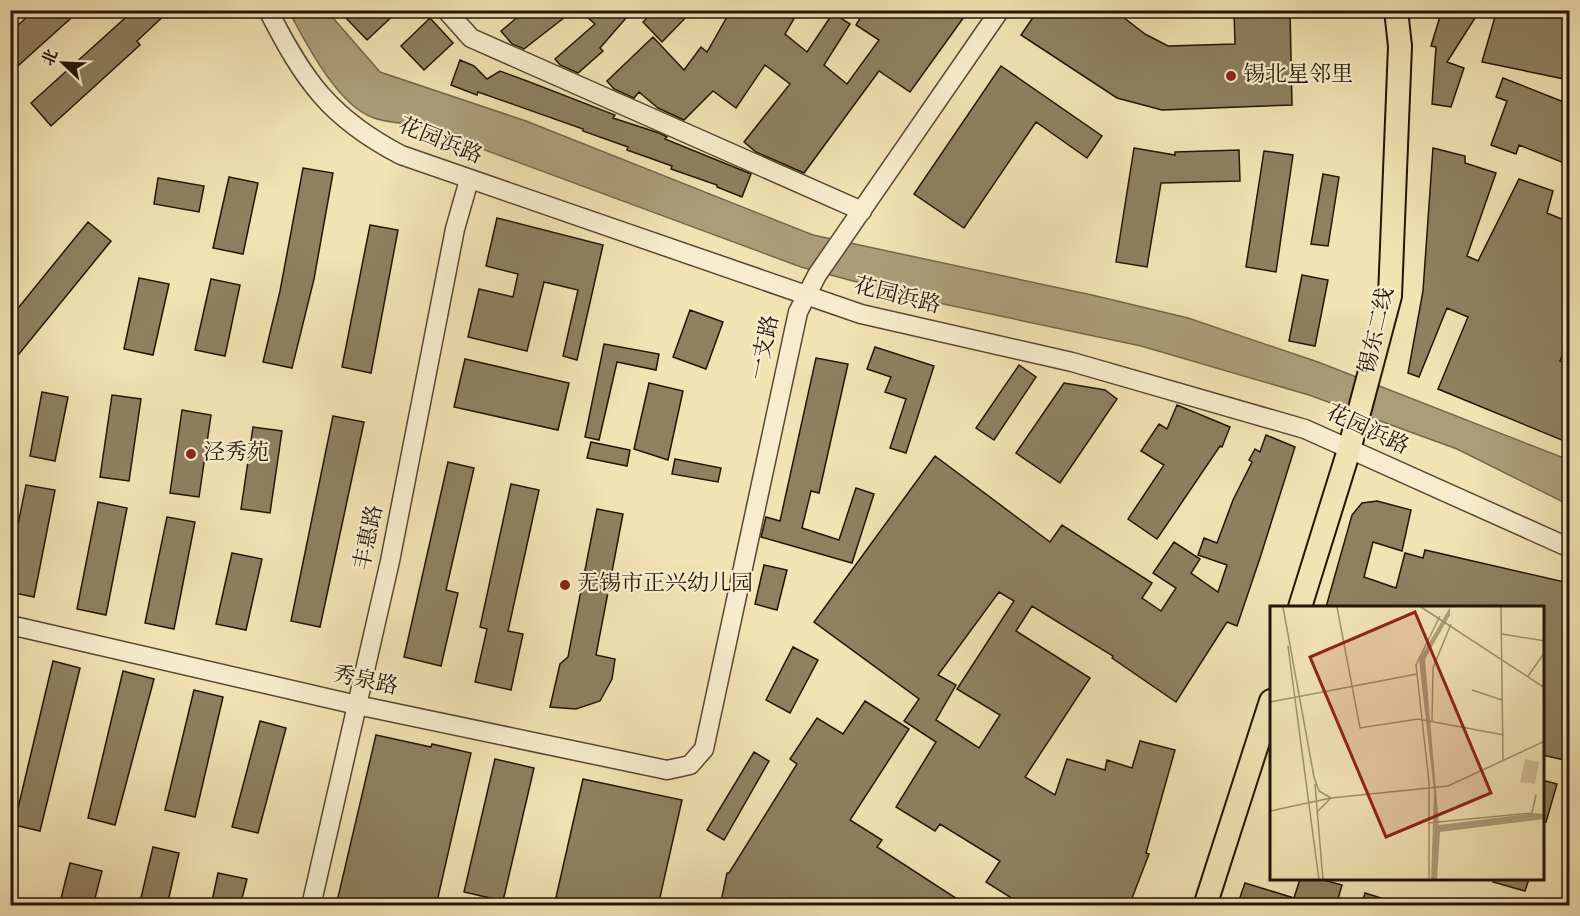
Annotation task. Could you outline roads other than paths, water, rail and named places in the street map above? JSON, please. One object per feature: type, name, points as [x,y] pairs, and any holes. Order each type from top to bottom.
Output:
[{"type":"main road","name":"锡东二线","points":[[1300,606],[1349,450],[1390,296],[1400,46],[1396,10]]},
{"type":"main road","points":[[1205,906],[1270,704]]},
{"type":"street","name":"花园浜路","points":[[268,10],[294,60],[316,91],[341,117],[372,140],[401,155],[861,314],[1072,362],[1305,429],[1569,548]]},
{"type":"street","points":[[446,10],[471,38],[857,219]]},
{"type":"street","name":"一支路","points":[[704,749],[798,312],[817,275],[1000,10]]},
{"type":"street","name":"丰惠路","points":[[311,906],[390,561],[455,229],[469,180]]},
{"type":"street","name":"秀泉路","points":[[10,625],[357,705],[667,770],[690,765],[704,749]]},
{"type":"place","name":"锡北星邻里","points":[[1231,76]]},
{"type":"place","name":"泾秀苑","points":[[191,454]]},
{"type":"place","name":"无锡市正兴幼儿园","points":[[565,585]]}]
